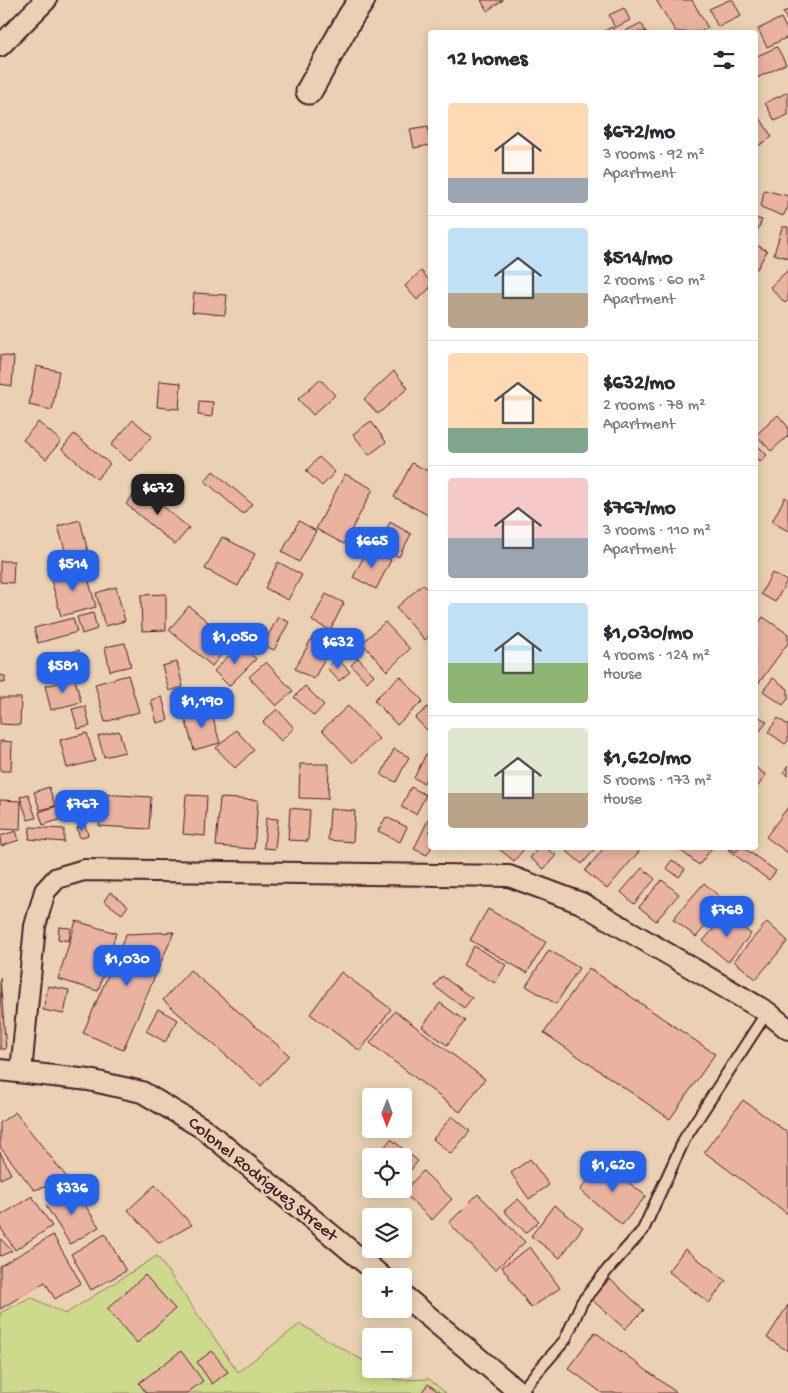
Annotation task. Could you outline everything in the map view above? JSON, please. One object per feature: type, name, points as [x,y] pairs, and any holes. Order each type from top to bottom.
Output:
[{"type":"street","points":[[0,46],[46,0]]},
{"type":"street","points":[[309,92],[351,16],[362,0]]},
{"type":"street","points":[[20,1072],[35,926],[45,891],[57,878],[84,870],[509,876],[581,903],[767,1012],[788,1029]]},
{"type":"street","name":"Colonel Rodriguez Street","points":[[0,1070],[89,1080],[142,1092],[204,1129],[371,1268]]},
{"type":"street","points":[[412,1303],[520,1393]]},
{"type":"lane","points":[[520,1393],[565,1340],[582,1302],[643,1230],[685,1138],[767,1012]]},
{"type":"green space","points":[[157,1256],[238,1372],[300,1324],[362,1360],[362,1378],[429,1379],[446,1393],[0,1393],[0,1313],[31,1297],[65,1314]]},
{"type":"building","points":[[481,0],[503,0],[487,11]]},
{"type":"building","points":[[656,0],[692,0],[708,28],[704,30],[675,30]]},
{"type":"building","points":[[733,0],[741,16],[718,27],[709,9]]},
{"type":"building","points":[[624,8],[630,20],[615,28],[609,15]]},
{"type":"building","points":[[788,10],[788,22],[783,12]]},
{"type":"building","points":[[781,18],[788,32],[788,37],[767,47],[758,29]]},
{"type":"building","points":[[641,23],[645,30],[627,30]]},
{"type":"building","points":[[777,47],[786,64],[758,78],[758,56]]},
{"type":"building","points":[[788,92],[788,115],[775,121],[765,103]]},
{"type":"building","points":[[760,118],[772,137],[758,146],[758,120]]},
{"type":"building","points":[[428,126],[428,145],[414,148],[410,129]]},
{"type":"building","points":[[764,190],[788,196],[788,207],[783,216],[761,207]]},
{"type":"building","points":[[758,219],[762,220],[758,229]]},
{"type":"building","points":[[782,227],[788,227],[788,258],[774,254]]},
{"type":"building","points":[[758,246],[767,251],[758,267]]},
{"type":"building","points":[[788,270],[788,300],[785,303],[770,287]]},
{"type":"building","points":[[421,271],[428,279],[428,290],[417,300],[405,286]]},
{"type":"building","points":[[194,293],[227,295],[225,315],[192,312]]},
{"type":"building","points":[[0,355],[14,357],[12,386],[0,384]]},
{"type":"building","points":[[36,366],[59,371],[52,410],[29,405]]},
{"type":"building","points":[[394,371],[408,388],[378,414],[364,399]]},
{"type":"building","points":[[320,379],[335,395],[313,415],[298,399]]},
{"type":"building","points":[[159,381],[181,383],[179,409],[157,407]]},
{"type":"building","points":[[199,401],[213,402],[212,417],[198,415]]},
{"type":"building","points":[[778,415],[788,427],[788,436],[771,451],[758,437],[758,433]]},
{"type":"building","points":[[133,420],[152,436],[130,461],[111,445]]},
{"type":"building","points":[[371,421],[386,442],[369,455],[353,434]]},
{"type":"building","points":[[38,422],[61,441],[46,459],[23,440]]},
{"type":"building","points":[[74,434],[110,464],[97,479],[62,449]]},
{"type":"building","points":[[758,446],[767,455],[760,462],[758,460]]},
{"type":"building","points":[[319,457],[335,472],[322,486],[306,471]]},
{"type":"building","points":[[412,463],[428,471],[428,515],[394,497]]},
{"type":"building","points":[[213,471],[252,504],[243,514],[205,481]]},
{"type":"building","points":[[345,474],[373,489],[344,544],[316,529]]},
{"type":"building","points":[[140,487],[189,528],[175,545],[126,504]]},
{"type":"building","points":[[785,497],[788,499],[788,531],[772,522]]},
{"type":"building","points":[[80,520],[89,556],[68,561],[58,526]]},
{"type":"building","points":[[299,521],[316,531],[299,562],[282,552]]},
{"type":"building","points":[[390,522],[411,534],[399,557],[378,546]]},
{"type":"building","points":[[222,537],[255,554],[238,586],[205,569]]},
{"type":"building","points":[[368,549],[391,560],[376,589],[353,577]]},
{"type":"building","points":[[0,561],[14,561],[13,583],[0,582]]},
{"type":"building","points":[[278,562],[302,575],[288,600],[265,588]]},
{"type":"building","points":[[85,567],[96,607],[61,616],[50,576]]},
{"type":"building","points":[[772,573],[787,581],[775,602],[761,594]]},
{"type":"building","points":[[423,584],[428,590],[428,637],[425,640],[396,608]]},
{"type":"building","points":[[116,587],[125,621],[105,626],[96,593]]},
{"type":"building","points":[[166,594],[166,630],[142,631],[141,595]]},
{"type":"building","points":[[326,594],[344,603],[330,630],[312,621]]},
{"type":"building","points":[[189,606],[232,642],[212,666],[169,630]]},
{"type":"building","points":[[93,613],[97,629],[82,634],[77,617]]},
{"type":"building","points":[[278,617],[289,622],[274,650],[263,645]]},
{"type":"building","points":[[763,617],[788,634],[788,643],[758,684],[758,624]]},
{"type":"building","points":[[73,618],[77,632],[38,643],[34,628]]},
{"type":"building","points":[[385,622],[410,649],[387,671],[362,643]]},
{"type":"building","points":[[314,634],[332,644],[314,679],[295,669]]},
{"type":"building","points":[[125,643],[131,666],[110,671],[105,647]]},
{"type":"building","points":[[240,644],[256,659],[229,686],[214,671]]},
{"type":"building","points":[[79,650],[83,664],[47,674],[43,659]]},
{"type":"building","points":[[337,658],[350,672],[339,681],[327,668]]},
{"type":"building","points":[[358,658],[374,675],[367,682],[351,665]]},
{"type":"building","points":[[177,662],[183,687],[169,691],[162,666]]},
{"type":"building","points":[[266,662],[293,691],[276,706],[249,677]]},
{"type":"building","points":[[0,675],[5,676],[5,683],[0,682]]},
{"type":"building","points":[[128,675],[139,712],[105,722],[95,684]]},
{"type":"building","points":[[400,676],[423,701],[397,725],[374,700]]},
{"type":"building","points":[[773,678],[788,689],[788,699],[783,705],[763,691]]},
{"type":"building","points":[[75,679],[81,702],[51,710],[45,686]]},
{"type":"building","points":[[305,686],[324,705],[314,716],[294,697]]},
{"type":"building","points":[[162,697],[168,720],[157,723],[151,700]]},
{"type":"building","points":[[0,698],[21,698],[20,725],[0,724]]},
{"type":"building","points":[[85,706],[90,726],[78,729],[72,709]]},
{"type":"building","points":[[348,706],[379,739],[353,763],[322,730]]},
{"type":"building","points":[[428,707],[427,730],[415,718]]},
{"type":"building","points":[[210,708],[220,743],[194,750],[184,715]]},
{"type":"building","points":[[277,709],[294,728],[281,741],[263,722]]},
{"type":"building","points":[[758,716],[767,722],[758,731]]},
{"type":"building","points":[[778,718],[788,725],[788,741],[785,744],[768,732]]},
{"type":"building","points":[[236,730],[254,750],[235,768],[216,748]]},
{"type":"building","points":[[119,731],[125,752],[104,757],[98,736]]},
{"type":"building","points":[[87,733],[95,761],[67,768],[60,740]]},
{"type":"building","points":[[0,741],[12,742],[11,771],[0,771]]},
{"type":"building","points":[[394,749],[409,757],[396,782],[381,775]]},
{"type":"building","points":[[426,754],[428,755],[428,774],[424,783],[414,778]]},
{"type":"building","points":[[300,764],[329,764],[328,799],[299,798]]},
{"type":"building","points":[[788,765],[788,776],[783,772]]},
{"type":"building","points":[[758,769],[766,775],[758,786]]},
{"type":"building","points":[[49,787],[55,806],[40,810],[34,792]]},
{"type":"building","points":[[411,787],[426,795],[416,814],[401,807]]},
{"type":"building","points":[[28,794],[36,818],[28,820],[20,797]]},
{"type":"building","points":[[101,794],[151,797],[149,829],[99,826]]},
{"type":"building","points":[[186,795],[207,796],[205,836],[183,834]]},
{"type":"building","points":[[220,798],[258,800],[254,849],[216,846]]},
{"type":"building","points":[[0,800],[21,801],[20,830],[0,829]]},
{"type":"building","points":[[57,806],[62,819],[43,825],[39,812]]},
{"type":"building","points":[[78,807],[81,818],[72,821],[68,810]]},
{"type":"building","points":[[788,807],[788,853],[766,837]]},
{"type":"building","points":[[290,808],[310,810],[308,841],[288,840]]},
{"type":"building","points":[[330,809],[355,811],[353,842],[328,840]]},
{"type":"building","points":[[386,817],[407,827],[400,842],[378,831]]},
{"type":"building","points":[[266,818],[278,819],[275,849],[264,848]]},
{"type":"building","points":[[428,820],[428,850],[430,850],[427,855],[414,849]]},
{"type":"building","points":[[85,825],[88,835],[80,838],[77,828]]},
{"type":"building","points":[[30,827],[64,829],[64,842],[29,839]]},
{"type":"building","points":[[16,831],[19,840],[1,846],[0,836]]},
{"type":"building","points":[[500,850],[523,850],[514,861]]},
{"type":"building","points":[[536,850],[549,850],[556,855],[544,869],[530,858]]},
{"type":"building","points":[[565,850],[594,850],[582,864]]},
{"type":"building","points":[[602,850],[640,850],[607,889],[585,871]]},
{"type":"building","points":[[680,850],[710,850],[699,865]]},
{"type":"building","points":[[728,850],[747,850],[776,871],[769,880]]},
{"type":"building","points":[[672,860],[685,869],[679,877],[666,868]]},
{"type":"building","points":[[642,868],[655,879],[634,904],[621,892]]},
{"type":"building","points":[[662,880],[679,894],[656,921],[639,907]]},
{"type":"building","points":[[704,883],[726,902],[696,937],[673,919]]},
{"type":"building","points":[[110,892],[128,906],[122,914],[104,901]]},
{"type":"building","points":[[488,909],[546,942],[527,973],[470,940]]},
{"type":"building","points":[[726,914],[751,934],[728,962],[703,941]]},
{"type":"building","points":[[76,921],[116,933],[98,991],[58,979]]},
{"type":"building","points":[[767,922],[788,941],[756,979],[734,961]]},
{"type":"building","points":[[59,927],[71,928],[69,941],[58,939]]},
{"type":"building","points":[[174,932],[123,1050],[83,1033],[126,934]]},
{"type":"building","points":[[474,946],[506,965],[495,983],[463,965]]},
{"type":"building","points":[[549,950],[579,968],[556,1004],[526,986]]},
{"type":"building","points":[[589,968],[715,1054],[670,1119],[544,1033]]},
{"type":"building","points":[[190,970],[289,1055],[261,1086],[163,1000]]},
{"type":"building","points":[[341,972],[391,1009],[360,1051],[310,1014]]},
{"type":"building","points":[[442,976],[472,998],[464,1008],[434,986]]},
{"type":"building","points":[[0,978],[6,1049],[0,1049]]},
{"type":"building","points":[[48,986],[69,990],[64,1014],[43,1010]]},
{"type":"building","points":[[440,1003],[465,1021],[447,1045],[422,1027]]},
{"type":"building","points":[[158,1009],[178,1020],[165,1042],[146,1031]]},
{"type":"building","points":[[395,1011],[485,1079],[460,1112],[370,1043]]},
{"type":"building","points":[[743,1100],[788,1133],[788,1214],[704,1152]]},
{"type":"building","points":[[15,1112],[69,1180],[34,1190],[0,1147],[0,1123]]},
{"type":"building","points":[[452,1116],[470,1131],[451,1154],[433,1139]]},
{"type":"building","points":[[391,1139],[402,1148],[384,1148]]},
{"type":"building","points":[[0,1152],[11,1174],[0,1179]]},
{"type":"building","points":[[412,1156],[418,1161],[412,1168]]},
{"type":"building","points":[[530,1159],[549,1185],[529,1199],[511,1173]]},
{"type":"building","points":[[603,1162],[646,1196],[622,1225],[580,1190]]},
{"type":"building","points":[[423,1171],[452,1199],[432,1220],[409,1198],[412,1198],[412,1183]]},
{"type":"building","points":[[155,1185],[192,1225],[159,1243],[128,1210]]},
{"type":"building","points":[[75,1189],[99,1227],[70,1244],[46,1206]]},
{"type":"building","points":[[478,1194],[525,1242],[495,1270],[449,1223]]},
{"type":"building","points":[[32,1196],[52,1226],[15,1250],[0,1227],[0,1216]]},
{"type":"building","points":[[518,1199],[539,1221],[526,1233],[504,1211]]},
{"type":"building","points":[[554,1205],[583,1227],[560,1258],[531,1236]]},
{"type":"building","points":[[105,1234],[126,1271],[91,1290],[71,1254]]},
{"type":"building","points":[[53,1235],[81,1283],[55,1299],[45,1282],[0,1309],[0,1266]]},
{"type":"building","points":[[0,1238],[12,1251],[0,1256]]},
{"type":"building","points":[[530,1247],[560,1288],[531,1308],[502,1267]]},
{"type":"building","points":[[685,1249],[726,1281],[709,1303],[668,1271]]},
{"type":"building","points":[[145,1275],[175,1309],[137,1343],[107,1309]]},
{"type":"building","points":[[610,1279],[644,1310],[625,1329],[591,1299]]},
{"type":"building","points":[[788,1305],[788,1351],[767,1338]]},
{"type":"building","points":[[595,1332],[677,1393],[602,1393],[568,1368]]},
{"type":"building","points":[[181,1351],[203,1381],[187,1393],[146,1393],[139,1383]]},
{"type":"building","points":[[212,1351],[228,1372],[212,1384],[197,1362]]},
{"type":"building","points":[[428,1384],[440,1393],[421,1393]]}]
